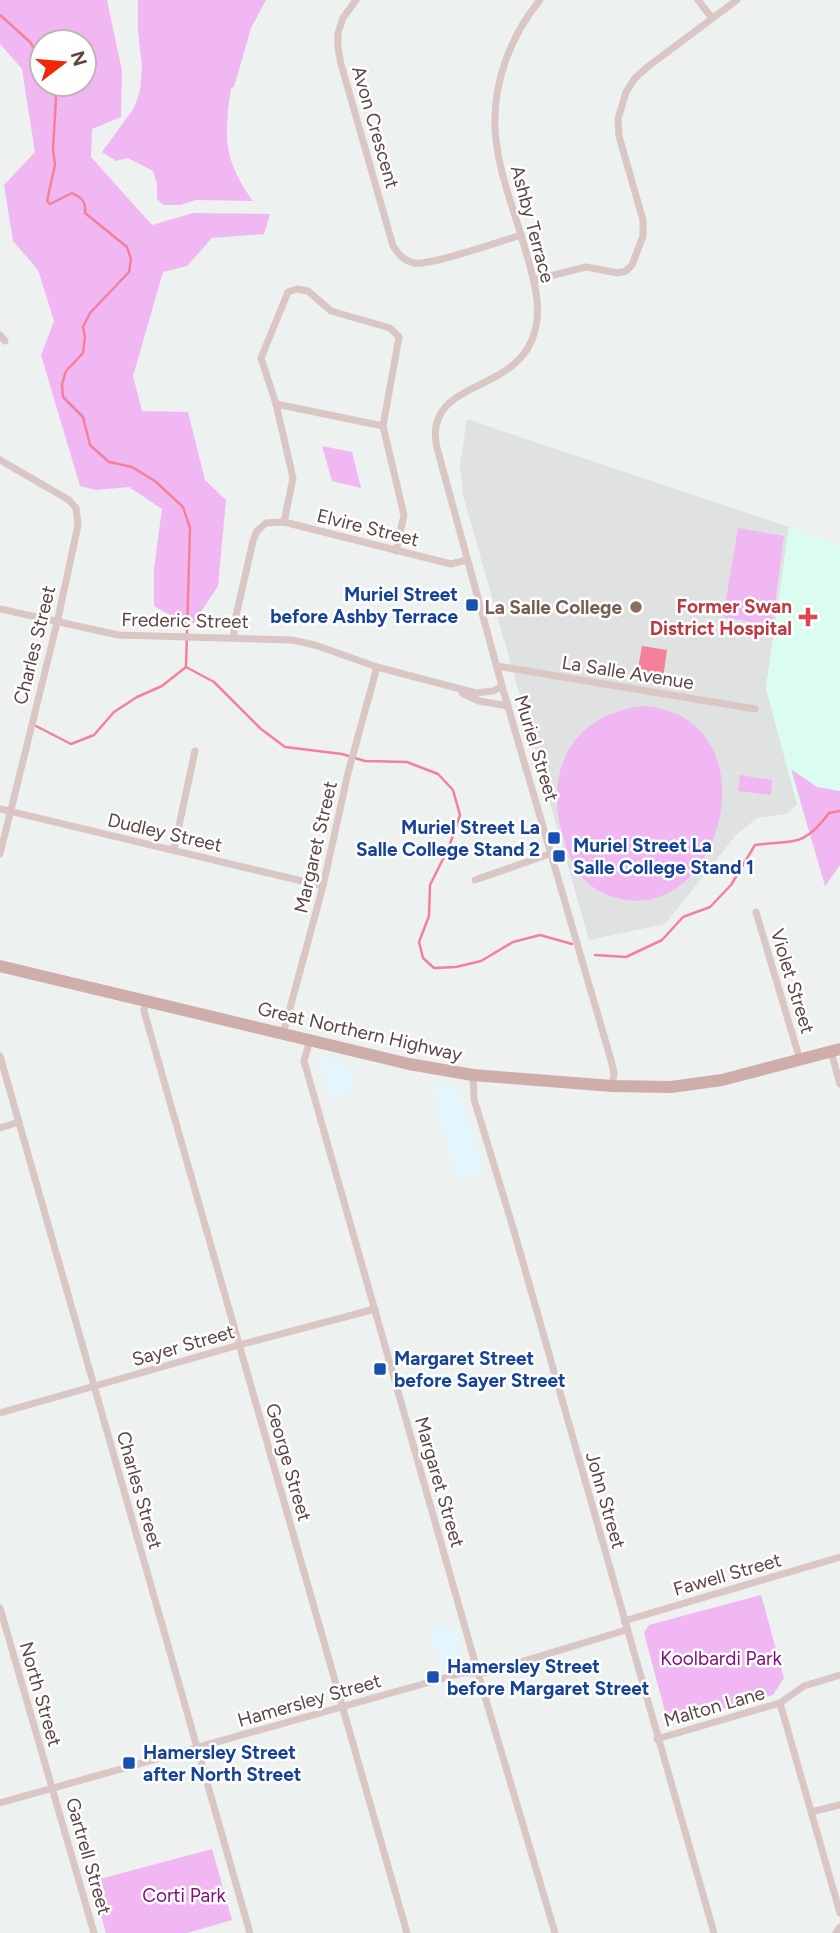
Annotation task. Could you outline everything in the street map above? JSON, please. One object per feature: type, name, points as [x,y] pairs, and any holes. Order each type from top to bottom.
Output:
[{"type":"main road","name":"Great Northern Highway","points":[[0,966],[437,1071],[473,1075],[612,1086],[685,1086],[722,1080],[835,1050]]},
{"type":"street","name":"Avon Crescent","points":[[356,0],[343,18],[338,33],[341,64],[393,246],[399,255],[407,261],[426,263],[521,235]]},
{"type":"street","name":"Ashby Terrace","points":[[437,419],[458,397],[507,371],[525,351],[535,331],[538,306],[534,280],[502,166],[495,128],[500,80],[512,43],[540,0]]},
{"type":"street","points":[[698,0],[712,18]]},
{"type":"street","points":[[534,280],[586,267],[618,273],[626,271],[632,265],[643,236],[643,220],[619,136],[620,105],[635,78],[737,0]]},
{"type":"street","points":[[284,522],[293,478],[276,404],[261,358],[288,292],[297,289],[308,291],[331,311],[390,328],[399,337],[383,426],[404,515],[396,551]]},
{"type":"street","points":[[276,404],[383,426]]},
{"type":"street","name":"Muriel Street","points":[[437,419],[437,448],[502,686],[611,1060],[614,1073],[612,1086]]},
{"type":"street","name":"Charles Street","points":[[0,460],[69,500],[76,509],[78,525],[57,623],[0,854]]},
{"type":"street","name":"Elvire Street","points":[[234,637],[234,625],[253,541],[261,526],[275,521],[451,564],[467,560]]},
{"type":"street","name":"Frederic Street","points":[[0,609],[118,635],[292,640],[315,645],[377,667],[476,693],[493,691],[502,686]]},
{"type":"street","name":"La Salle Avenue","points":[[497,666],[755,709]]},
{"type":"street","name":"Margaret Street","points":[[283,1034],[377,667]]},
{"type":"street","name":"Frederic Street","points":[[449,687],[479,701],[508,706]]},
{"type":"street","points":[[174,849],[195,751]]},
{"type":"street","name":"Dudley Street","points":[[0,809],[323,886]]},
{"type":"street","points":[[475,880],[552,853]]},
{"type":"street","name":"Violet Street","points":[[756,912],[800,1060]]},
{"type":"street","name":"George Street","points":[[145,1000],[144,1011],[407,1933]]},
{"type":"street","name":"Margaret Street","points":[[310,1040],[304,1061],[555,1933]]},
{"type":"street","points":[[835,1050],[840,1084]]},
{"type":"street","name":"Charles Street","points":[[0,1056],[250,1933]]},
{"type":"street","name":"John Street","points":[[473,1075],[474,1099],[714,1933]]},
{"type":"street","points":[[0,1128],[19,1122]]},
{"type":"street","name":"Sayer Street","points":[[0,1413],[375,1309]]},
{"type":"street","name":"Fawell Street","points":[[624,1621],[840,1558]]},
{"type":"street","name":"North Street","points":[[0,1608],[52,1788]]},
{"type":"street","name":"Hamersley Street","points":[[0,1803],[462,1673],[485,1673],[626,1630]]},
{"type":"street","name":"Malton Lane","points":[[657,1739],[780,1703],[804,1686],[840,1675]]},
{"type":"street","points":[[780,1703],[840,1913]]},
{"type":"street","name":"Gartrell Street","points":[[52,1788],[94,1933]]},
{"type":"street","points":[[811,1812],[840,1805]]},
{"type":"street","points":[[836,1933],[840,1927]]},
{"type":"shaded area","name":"La Salle College","points":[[467,419],[789,527],[766,688],[797,804],[787,814],[757,818],[736,835],[665,924],[589,940],[463,495],[460,465]]},
{"type":"shaded area","name":"Former Swan District Hospital","points":[[789,527],[840,546],[840,793],[797,804],[766,688]]},
{"type":"shaded area","points":[[642,646],[667,650],[663,678],[637,674]]},
{"type":"shaded area","points":[[319,1056],[347,1063],[355,1090],[331,1097]]},
{"type":"shaded area","points":[[431,1084],[458,1086],[483,1173],[457,1180]]},
{"type":"shaded area","points":[[446,1626],[448,1631],[456,1630],[463,1657],[462,1660],[441,1666],[431,1630]]},
{"type":"green space","points":[[0,0],[107,0],[122,71],[121,117],[92,129],[91,157],[152,225],[193,213],[270,214],[264,234],[212,238],[187,266],[163,272],[133,376],[142,411],[188,412],[205,480],[226,500],[218,586],[191,627],[154,606],[154,568],[162,509],[129,487],[96,490],[80,486],[41,355],[54,321],[38,270],[13,241],[4,185],[35,152],[22,69],[0,44]]},
{"type":"green space","points":[[138,0],[266,0],[251,28],[234,87],[231,88],[227,121],[231,160],[253,201],[196,200],[180,205],[164,205],[157,199],[157,184],[153,171],[128,158],[116,161],[102,152],[134,108],[140,91],[142,66]]},
{"type":"green space","points":[[322,446],[352,452],[361,488],[332,481]]},
{"type":"green space","points":[[738,528],[784,536],[772,626],[723,617]]},
{"type":"green space","points":[[643,706],[684,718],[709,743],[721,777],[720,814],[708,850],[687,879],[658,897],[622,899],[609,896],[592,886],[575,868],[562,833],[557,809],[557,787],[570,748],[582,733],[599,720],[619,711]]},
{"type":"green space","points":[[791,769],[817,787],[840,791],[840,865],[825,886]]},
{"type":"green space","points":[[740,775],[772,780],[771,795],[738,791]]},
{"type":"green space","name":"Koolbardi Park","points":[[761,1595],[784,1678],[773,1695],[674,1723],[667,1719],[644,1633],[649,1625]]},
{"type":"green space","name":"Corti Park","points":[[212,1849],[232,1920],[187,1933],[106,1933],[92,1881]]},
{"type":"waterway","points":[[0,15],[28,40]]},
{"type":"waterway","points":[[56,98],[53,149],[55,165],[47,201],[50,204],[72,193],[83,200],[85,213],[127,247],[131,259],[129,272],[90,313],[83,327],[83,353],[66,371],[62,384],[63,397],[83,417],[90,445],[109,462],[132,467],[155,481],[183,507],[190,528],[186,667]]},
{"type":"waterway","points":[[186,667],[214,682],[261,729],[285,747],[342,754],[365,761],[407,762],[438,774],[453,790],[460,815],[449,847],[430,885],[429,916],[419,942],[423,958],[434,968],[456,967],[481,961],[513,942],[540,935],[572,944]]},
{"type":"waterway","points":[[36,726],[71,744],[94,735],[114,712],[137,697],[162,686],[186,667]]},
{"type":"waterway","points":[[595,955],[626,957],[662,940],[683,917],[710,907],[731,885],[755,845],[797,840],[812,832],[829,813],[840,811]]},
{"type":"place","name":"Muriel Street before Ashby Terrace","points":[[472,605]]},
{"type":"place","name":"La Salle College","points":[[636,607]]},
{"type":"place","name":"Former Swan District Hospital","points":[[808,617]]},
{"type":"place","name":"Muriel Street La Salle College Stand 2","points":[[554,838]]},
{"type":"place","name":"Muriel Street La Salle College Stand 1","points":[[559,856]]},
{"type":"place","name":"Margaret Street before Sayer Street","points":[[380,1369]]},
{"type":"place","name":"Hamersley Street before Margaret Street","points":[[433,1677]]},
{"type":"place","name":"Hamersley Street after North Street","points":[[129,1763]]}]
